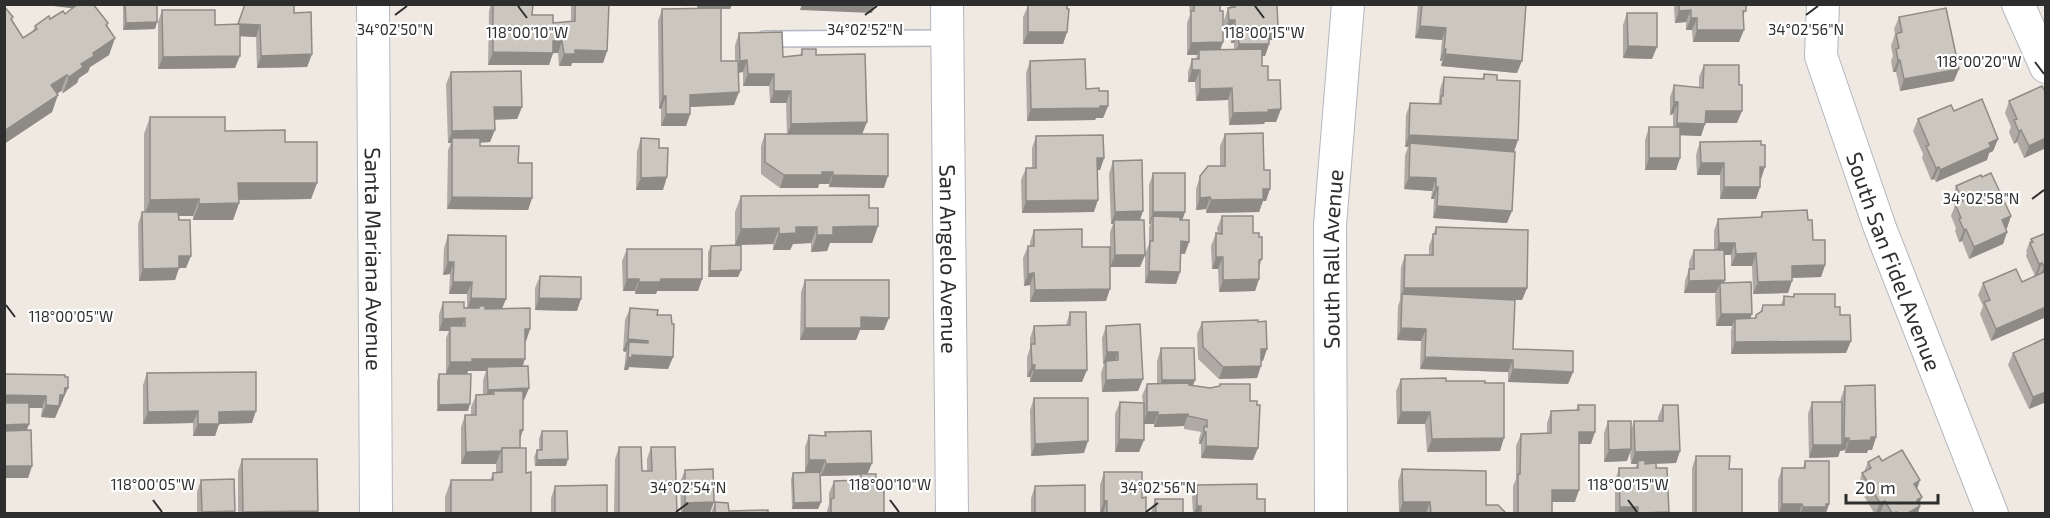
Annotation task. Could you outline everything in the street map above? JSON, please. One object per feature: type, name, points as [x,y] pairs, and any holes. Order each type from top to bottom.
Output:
[{"type":"street","name":"Santa Mariana Avenue","points":[[373,4],[376,513]]},
{"type":"street","name":"San Angelo Avenue","points":[[947,4],[952,513]]},
{"type":"street","name":"South Rall Avenue","points":[[1331,513],[1330,225],[1348,4]]},
{"type":"street","name":"South San Fidel Avenue","points":[[1823,4],[1821,56],[1880,228],[1992,513]]},
{"type":"street","points":[[2018,4],[2046,67]]},
{"type":"lane","points":[[744,39],[947,38]]},
{"type":"building","points":[[78,4],[93,4],[108,23],[106,25],[115,38],[93,53],[94,56],[81,64],[83,67],[69,77],[67,75],[51,85],[58,95],[4,131],[4,6],[13,17],[11,19],[23,38],[37,29],[35,26],[49,16],[50,19],[63,11],[65,14]]},
{"type":"building","points":[[125,4],[157,4],[157,22],[126,23]]},
{"type":"building","points":[[245,4],[294,4],[294,13],[311,12],[312,54],[261,56],[260,25],[238,24]]},
{"type":"building","points":[[493,4],[533,4],[532,15],[553,15],[553,23],[575,21],[575,4],[609,4],[607,51],[575,50],[575,54],[564,54],[562,41],[553,41],[553,53],[493,52]]},
{"type":"building","points":[[1067,4],[1067,9],[1069,9],[1067,32],[1028,32],[1028,5]]},
{"type":"building","points":[[1194,4],[1220,4],[1220,11],[1223,11],[1223,42],[1191,43],[1191,11],[1194,11]]},
{"type":"building","points":[[1235,4],[1277,4],[1278,27],[1269,27],[1269,44],[1239,44],[1238,31],[1235,31],[1235,20],[1229,20],[1228,8],[1235,7]]},
{"type":"building","points":[[1422,4],[1526,4],[1522,61],[1445,54],[1446,28],[1420,26]]},
{"type":"building","points":[[1679,4],[1746,4],[1746,11],[1743,11],[1744,30],[1697,30],[1697,18],[1691,18],[1691,10],[1679,11]]},
{"type":"building","points":[[721,8],[721,61],[738,61],[739,92],[690,95],[690,114],[666,114],[666,96],[663,96],[662,9]]},
{"type":"building","points":[[1946,8],[1959,69],[1904,79],[1896,49],[1899,48],[1896,34],[1902,32],[1899,17]]},
{"type":"building","points":[[162,10],[215,10],[215,25],[240,24],[240,56],[163,57]]},
{"type":"building","points":[[1627,13],[1657,13],[1657,47],[1628,46]]},
{"type":"building","points":[[782,32],[783,57],[802,55],[802,49],[816,49],[816,55],[865,54],[867,122],[791,124],[791,91],[774,91],[774,74],[748,74],[747,60],[740,61],[739,33]]},
{"type":"building","points":[[1262,49],[1262,66],[1268,66],[1268,80],[1280,80],[1281,109],[1268,110],[1269,112],[1233,113],[1232,88],[1200,89],[1200,70],[1192,70],[1192,59],[1199,59],[1199,50]]},
{"type":"building","points":[[1085,59],[1086,89],[1099,88],[1099,91],[1108,91],[1108,106],[1031,109],[1030,61]]},
{"type":"building","points":[[1704,65],[1739,65],[1742,111],[1706,111],[1705,124],[1677,123],[1678,102],[1674,102],[1674,85],[1703,88]]},
{"type":"building","points":[[521,71],[522,107],[494,107],[495,130],[452,131],[451,72]]},
{"type":"building","points":[[1484,74],[1497,75],[1497,80],[1520,81],[1518,140],[1409,135],[1410,103],[1441,104],[1444,77],[1484,79]]},
{"type":"building","points":[[2042,86],[2046,93],[2046,138],[2029,146],[2021,130],[2019,132],[2014,120],[2017,119],[2009,101]]},
{"type":"building","points":[[1982,99],[1998,139],[1989,143],[1991,147],[1940,170],[1939,167],[1936,168],[1926,146],[1929,145],[1918,119],[1951,105],[1954,111]]},
{"type":"building","points":[[150,117],[225,117],[225,131],[285,130],[285,142],[317,142],[317,183],[238,183],[239,203],[199,204],[199,199],[150,200]]},
{"type":"building","points":[[1649,127],[1680,127],[1680,158],[1649,158]]},
{"type":"building","points":[[1263,133],[1264,170],[1270,170],[1270,189],[1263,189],[1263,199],[1211,200],[1210,197],[1200,198],[1200,176],[1208,166],[1225,166],[1225,134]]},
{"type":"building","points":[[765,134],[888,134],[888,176],[833,175],[833,172],[822,172],[822,175],[784,175],[765,162]]},
{"type":"building","points":[[1103,135],[1104,158],[1097,158],[1098,200],[1026,201],[1026,168],[1036,168],[1036,136]]},
{"type":"building","points":[[452,138],[480,138],[480,146],[519,146],[518,163],[532,163],[532,198],[452,197]]},
{"type":"building","points":[[641,138],[659,139],[659,148],[668,148],[667,177],[641,178]]},
{"type":"building","points":[[1761,141],[1761,145],[1765,145],[1765,167],[1760,167],[1760,187],[1724,187],[1724,163],[1701,163],[1700,142]]},
{"type":"building","points":[[1410,143],[1515,152],[1512,211],[1437,206],[1436,178],[1409,177]]},
{"type":"building","points":[[1142,160],[1143,211],[1115,212],[1113,161]]},
{"type":"building","points":[[1153,173],[1185,173],[1185,212],[1153,212]]},
{"type":"building","points":[[1991,173],[2011,216],[2002,220],[2007,232],[1974,247],[1959,219],[1961,218],[1955,204],[1963,201],[1956,186]]},
{"type":"building","points":[[869,195],[869,208],[878,208],[878,226],[833,227],[833,235],[817,235],[817,227],[796,227],[796,233],[779,234],[779,228],[741,229],[741,196]]},
{"type":"building","points":[[1807,210],[1808,220],[1812,220],[1813,240],[1825,240],[1825,265],[1792,266],[1792,281],[1758,282],[1756,253],[1736,254],[1735,243],[1719,243],[1718,219],[1762,217],[1762,212]]},
{"type":"building","points":[[142,212],[178,212],[179,220],[190,220],[191,256],[179,256],[179,268],[143,269]]},
{"type":"building","points":[[1153,216],[1180,217],[1180,220],[1189,220],[1189,242],[1181,241],[1180,272],[1149,271],[1150,241],[1153,241]]},
{"type":"building","points":[[1222,216],[1253,216],[1253,233],[1259,233],[1259,237],[1262,237],[1259,279],[1223,280],[1223,257],[1216,257],[1216,233],[1222,234]]},
{"type":"building","points":[[1114,220],[1144,220],[1145,255],[1115,255]]},
{"type":"building","points":[[1436,227],[1528,230],[1527,288],[1404,288],[1405,255],[1433,255],[1433,234],[1436,234]]},
{"type":"building","points":[[1082,229],[1082,247],[1110,247],[1110,289],[1035,290],[1034,273],[1028,274],[1028,246],[1034,246],[1034,230]]},
{"type":"building","points":[[2046,233],[2046,266],[2044,267],[2042,263],[2039,264],[2030,243],[2033,242],[2031,239]]},
{"type":"building","points":[[448,235],[506,236],[506,299],[471,298],[472,282],[453,282],[454,262],[448,262]]},
{"type":"building","points":[[741,245],[741,270],[710,271],[711,246]]},
{"type":"building","points":[[627,249],[702,249],[702,279],[661,279],[660,282],[639,282],[639,279],[627,279]]},
{"type":"building","points":[[1694,250],[1724,250],[1725,280],[1689,281],[1689,269],[1694,269]]},
{"type":"building","points":[[2016,269],[2022,282],[2046,271],[2046,307],[1996,329],[1984,302],[1990,300],[1983,283]]},
{"type":"building","points":[[540,276],[581,277],[581,299],[539,298]]},
{"type":"building","points":[[805,280],[889,280],[889,318],[861,317],[861,328],[805,328]]},
{"type":"building","points":[[1751,282],[1752,314],[1721,314],[1720,283]]},
{"type":"building","points":[[1402,294],[1515,300],[1513,349],[1573,351],[1573,372],[1513,369],[1513,360],[1425,357],[1426,329],[1401,328]]},
{"type":"building","points":[[1794,294],[1835,294],[1835,307],[1840,307],[1840,315],[1850,315],[1851,341],[1735,342],[1735,319],[1756,318],[1756,315],[1762,311],[1763,305],[1784,305],[1784,296],[1794,297]]},
{"type":"building","points":[[443,302],[464,302],[464,308],[485,306],[485,309],[530,308],[530,329],[525,329],[525,359],[472,359],[472,362],[450,362],[450,326],[465,326],[465,318],[443,319]]},
{"type":"building","points":[[630,308],[658,310],[657,315],[671,315],[672,324],[674,324],[673,357],[632,355],[632,358],[628,357],[629,342],[648,343],[648,341],[628,339]]},
{"type":"building","points":[[1070,312],[1086,312],[1087,370],[1034,370],[1031,344],[1035,344],[1034,326],[1070,325]]},
{"type":"building","points":[[1258,320],[1258,322],[1266,321],[1267,349],[1261,349],[1261,366],[1223,367],[1203,347],[1202,322]]},
{"type":"building","points":[[1140,324],[1143,379],[1106,380],[1106,361],[1118,360],[1118,352],[1107,352],[1106,326]]},
{"type":"building","points":[[2046,338],[2046,392],[2033,397],[2013,353]]},
{"type":"building","points":[[1161,348],[1194,348],[1195,380],[1162,380]]},
{"type":"building","points":[[528,366],[529,388],[488,390],[487,367]]},
{"type":"building","points":[[256,372],[256,411],[219,412],[219,424],[198,424],[198,411],[148,412],[147,373]]},
{"type":"building","points":[[4,374],[65,375],[68,377],[68,388],[65,388],[64,395],[60,395],[59,406],[46,405],[46,396],[4,395]]},
{"type":"building","points":[[439,374],[471,374],[470,404],[439,405]]},
{"type":"building","points":[[1446,378],[1446,381],[1504,383],[1504,438],[1432,439],[1430,412],[1401,412],[1401,379]]},
{"type":"building","points":[[1188,383],[1210,388],[1220,386],[1220,384],[1250,384],[1250,401],[1257,401],[1257,405],[1260,405],[1258,448],[1206,446],[1204,426],[1207,427],[1207,420],[1188,416],[1188,414],[1158,415],[1158,412],[1147,412],[1147,384]]},
{"type":"building","points":[[1875,385],[1876,437],[1871,437],[1871,440],[1849,441],[1849,438],[1844,438],[1845,386]]},
{"type":"building","points":[[493,391],[523,391],[523,430],[520,430],[520,448],[466,452],[465,415],[476,415],[476,395],[494,394]]},
{"type":"building","points":[[1034,398],[1088,398],[1088,441],[1035,444]]},
{"type":"building","points":[[1120,402],[1144,403],[1144,440],[1119,439]]},
{"type":"building","points":[[1812,402],[1842,402],[1842,445],[1813,445]]},
{"type":"building","points":[[4,403],[29,403],[29,424],[4,425]]},
{"type":"building","points":[[1578,405],[1595,405],[1595,432],[1579,432],[1579,490],[1552,490],[1552,513],[1518,513],[1521,434],[1551,433],[1551,411],[1579,410]]},
{"type":"building","points":[[1663,405],[1678,405],[1680,451],[1635,452],[1634,421],[1663,421]]},
{"type":"building","points":[[1608,421],[1631,421],[1631,449],[1609,450]]},
{"type":"building","points":[[31,430],[32,466],[4,466],[4,431]]},
{"type":"building","points":[[542,431],[567,431],[568,459],[537,460],[537,450],[542,450]]},
{"type":"building","points":[[871,431],[872,463],[826,464],[825,460],[809,460],[809,435],[826,436],[825,432]]},
{"type":"building","points":[[619,447],[641,447],[642,471],[652,471],[651,447],[675,447],[677,513],[619,513]]},
{"type":"building","points":[[502,448],[526,448],[526,473],[531,472],[531,513],[451,513],[451,480],[493,480],[493,473],[502,472]]},
{"type":"building","points":[[1902,450],[1920,480],[1914,484],[1922,497],[1917,500],[1920,506],[1908,513],[1892,513],[1885,501],[1880,503],[1862,473],[1871,468],[1868,462],[1879,456],[1882,461]]},
{"type":"building","points":[[1696,456],[1730,456],[1729,469],[1742,469],[1742,513],[1696,513]]},
{"type":"building","points":[[242,459],[317,459],[318,511],[243,512]]},
{"type":"building","points":[[1645,460],[1645,464],[1656,463],[1656,468],[1667,468],[1669,512],[1638,513],[1638,507],[1620,507],[1619,468],[1638,468],[1638,461]]},
{"type":"building","points":[[1805,461],[1829,461],[1829,504],[1826,504],[1826,507],[1782,504],[1782,468],[1805,468]]},
{"type":"building","points":[[713,469],[714,502],[685,503],[685,470]]},
{"type":"building","points":[[1402,469],[1486,471],[1486,505],[1498,505],[1505,513],[1431,513],[1430,502],[1403,502]]},
{"type":"building","points":[[820,472],[821,502],[794,503],[793,473]]},
{"type":"building","points":[[1104,472],[1142,472],[1142,498],[1146,497],[1146,513],[1107,513],[1107,501],[1104,501]]},
{"type":"building","points":[[861,474],[876,474],[876,479],[884,479],[884,513],[831,513],[834,481],[861,480]]},
{"type":"building","points":[[234,479],[235,511],[202,512],[201,480]]},
{"type":"building","points":[[1257,484],[1257,499],[1265,499],[1265,513],[1201,513],[1201,506],[1197,506],[1197,485]]},
{"type":"building","points":[[607,485],[607,513],[555,513],[555,486]]},
{"type":"building","points":[[1085,485],[1085,513],[1035,513],[1035,486]]},
{"type":"building","points":[[1155,499],[1183,499],[1183,513],[1156,513]]},
{"type":"building","points":[[715,502],[728,503],[729,511],[768,510],[768,513],[715,513]]}]
